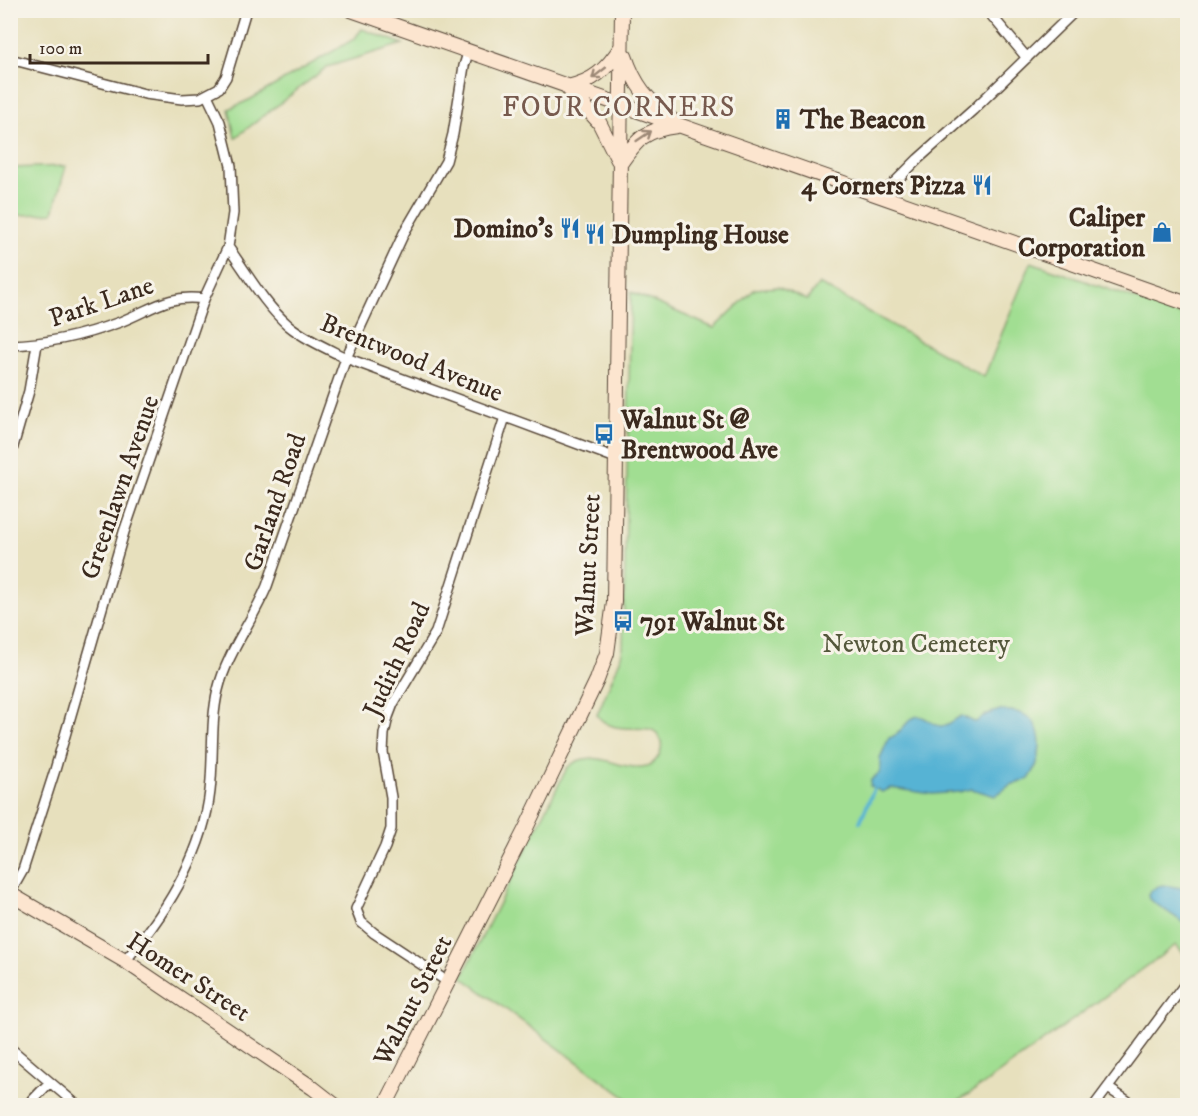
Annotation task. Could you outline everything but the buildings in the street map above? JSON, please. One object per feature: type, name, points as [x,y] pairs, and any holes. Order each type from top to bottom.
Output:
[{"type":"main road","points":[[351,10],[1188,304]]},
{"type":"main road","name":"Walnut Street","points":[[385,1106],[542,796],[597,680],[607,653],[614,602],[622,10]]},
{"type":"main road","points":[[567,87],[583,83],[598,75],[612,61],[622,45]]},
{"type":"main road","points":[[622,45],[632,76],[641,91],[679,125]]},
{"type":"main road","points":[[567,87],[599,122],[620,164]]},
{"type":"main road","points":[[620,164],[632,145],[643,135],[660,128],[679,125]]},
{"type":"main road","name":"Homer Street","points":[[10,894],[125,961],[303,1081],[336,1106]]},
{"type":"street","points":[[10,59],[159,97],[192,99],[219,88],[226,77],[246,10]]},
{"type":"street","points":[[987,10],[1027,58]]},
{"type":"street","points":[[881,196],[918,159],[974,110],[1076,10]]},
{"type":"street","name":"Garland Road","points":[[125,961],[139,945],[172,894],[199,843],[210,790],[213,727],[223,673],[257,611],[267,586],[346,358],[404,233],[446,161],[468,53]]},
{"type":"street","name":"Greenlawn Avenue","points":[[10,894],[23,870],[124,532],[204,299],[228,247],[233,213],[231,166],[220,122],[207,94]]},
{"type":"street","name":"Brentwood Avenue","points":[[228,247],[273,310],[289,326],[308,339],[346,358],[616,458]]},
{"type":"street","name":"Park Lane","points":[[10,345],[37,344],[82,334],[120,322],[172,299],[189,297],[204,299]]},
{"type":"street","points":[[10,457],[29,392],[37,344]]},
{"type":"street","name":"Judith Road","points":[[447,982],[374,933],[361,922],[356,909],[391,829],[391,797],[383,752],[388,717],[393,704],[436,632],[506,417]]},
{"type":"street","points":[[1094,1106],[1188,980]]},
{"type":"street","points":[[10,1048],[18,1052],[78,1106]]},
{"type":"street","points":[[27,1106],[50,1082]]},
{"type":"street","points":[[1108,1088],[1136,1106]]},
{"type":"green space","points":[[362,29],[403,44],[327,67],[235,138],[229,109],[251,99],[354,39]]},
{"type":"green space","points":[[66,166],[53,213],[11,216],[11,168]]},
{"type":"green space","name":"Newton Cemetery","points":[[1031,262],[1187,317],[1187,957],[1176,945],[951,1106],[636,1105],[462,977],[567,768],[577,761],[587,759],[627,766],[647,766],[657,759],[660,753],[661,741],[659,735],[654,731],[614,726],[597,715],[620,660],[623,647],[631,292],[714,328],[755,289],[778,287],[807,300],[819,284],[984,377]]},
{"type":"water","points":[[1000,710],[1025,715],[1034,723],[1037,730],[1039,756],[1029,779],[1010,785],[995,796],[972,789],[932,794],[891,788],[882,792],[870,786],[871,780],[880,772],[880,758],[889,738],[897,734],[915,717],[922,717],[941,726],[962,716],[974,722],[978,721],[985,715]]},
{"type":"water","points":[[1163,885],[1187,889],[1187,925],[1149,899],[1148,895],[1151,891]]},
{"type":"waterway","points":[[860,822],[874,789]]},
{"type":"place","name":"The Beacon","points":[[783,119]]},
{"type":"place","name":"4 Corners Pizza","points":[[982,185]]},
{"type":"place","name":"Domino's","points":[[570,228]]},
{"type":"place","name":"Caliper Corporation","points":[[1162,232]]},
{"type":"place","name":"Dumpling House","points":[[595,234]]},
{"type":"place","name":"Walnut St @ Brentwood Ave","points":[[604,434]]},
{"type":"place","name":"791 Walnut St","points":[[623,621]]},
{"type":"district","name":"FOUR CORNERS","points":[[619,106]]}]
